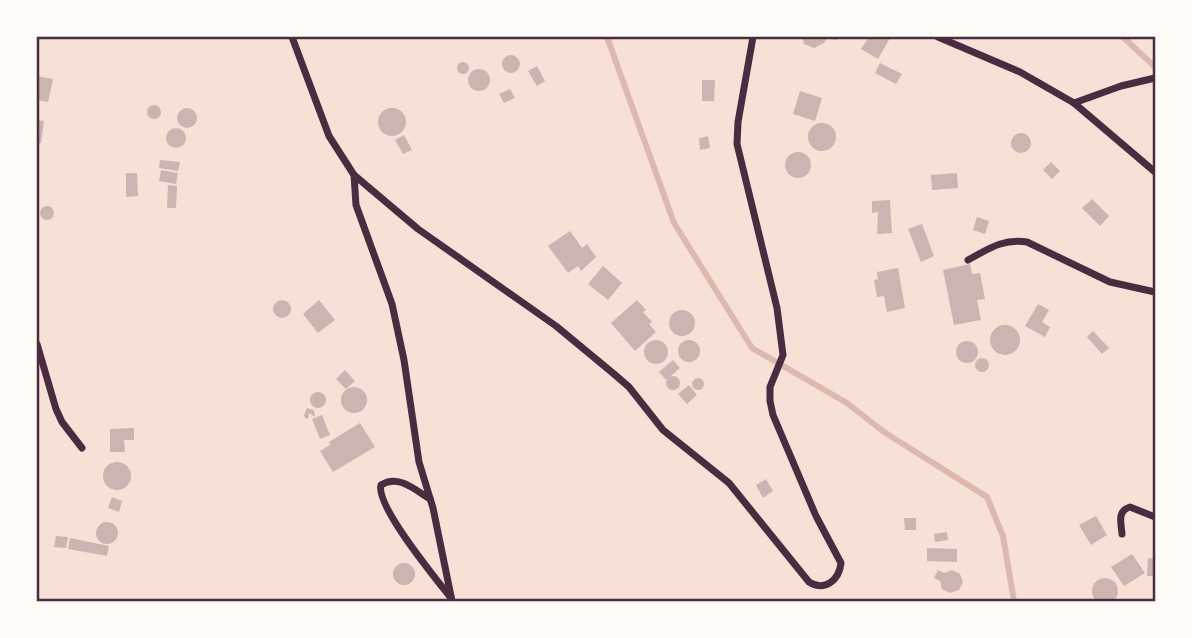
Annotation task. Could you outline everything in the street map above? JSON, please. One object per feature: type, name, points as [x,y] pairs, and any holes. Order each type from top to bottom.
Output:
[{"type":"street","points":[[292,37],[329,136],[354,175],[418,229],[556,326],[614,374],[663,430],[729,483],[809,582],[816,587],[834,580],[840,572],[841,562],[806,495],[779,433],[770,401],[770,387],[783,355],[777,308],[737,144],[738,122],[753,37]]},
{"type":"street","points":[[938,37],[1020,72],[1074,103],[1155,172]]},
{"type":"street","points":[[1074,103],[1121,86],[1155,78]]},
{"type":"street","points":[[354,175],[356,205],[392,304],[404,360],[419,461],[431,500],[452,601]]},
{"type":"street","points":[[968,260],[1004,242],[1027,242],[1110,282],[1155,292]]},
{"type":"street","points":[[37,344],[56,409],[62,422],[82,448]]},
{"type":"street","points":[[431,500],[404,482],[395,480],[381,485],[379,491],[404,535],[452,601]]},
{"type":"street","points":[[1122,534],[1120,517],[1125,508],[1130,507],[1155,517]]},
{"type":"building","points":[[802,37],[844,37],[835,40],[827,38],[824,43],[814,48],[804,44]]},
{"type":"building","points":[[869,37],[890,38],[878,59],[861,49]]},
{"type":"building","points":[[507,55],[515,55],[520,64],[518,71],[507,73],[502,68],[502,60]]},
{"type":"building","points":[[463,62],[469,68],[463,74],[457,68]]},
{"type":"building","points":[[880,63],[902,74],[896,84],[875,73]]},
{"type":"building","points":[[537,66],[545,81],[537,86],[528,71]]},
{"type":"building","points":[[479,69],[487,72],[490,80],[487,88],[479,91],[471,88],[468,80],[471,72]]},
{"type":"building","points":[[37,76],[53,79],[48,102],[37,100]]},
{"type":"building","points":[[702,80],[715,80],[714,101],[702,101]]},
{"type":"building","points":[[510,89],[515,98],[504,103],[499,94]]},
{"type":"building","points":[[800,91],[822,98],[815,121],[793,114]]},
{"type":"building","points":[[154,105],[159,107],[159,117],[154,119],[149,117],[147,112],[149,107]]},
{"type":"building","points":[[187,108],[194,111],[197,118],[194,125],[187,128],[180,125],[177,118],[180,111]]},
{"type":"building","points":[[392,108],[402,112],[406,122],[402,132],[392,136],[382,132],[378,122],[382,112]]},
{"type":"building","points":[[37,120],[44,121],[41,143],[37,143]]},
{"type":"building","points":[[822,123],[832,127],[836,137],[832,147],[822,151],[812,147],[808,137],[812,127]]},
{"type":"building","points":[[176,128],[183,131],[186,138],[183,145],[176,148],[169,145],[166,138],[169,131]]},
{"type":"building","points":[[1021,133],[1028,136],[1031,143],[1028,150],[1021,153],[1014,150],[1011,143],[1014,136]]},
{"type":"building","points":[[404,135],[412,150],[403,154],[395,140]]},
{"type":"building","points":[[708,136],[710,148],[700,150],[699,138]]},
{"type":"building","points":[[798,152],[807,156],[811,165],[807,174],[798,178],[789,174],[785,165],[789,156]]},
{"type":"building","points":[[160,160],[180,162],[178,171],[159,168]]},
{"type":"building","points":[[1051,162],[1060,171],[1052,179],[1043,170]]},
{"type":"building","points":[[161,170],[178,173],[176,184],[159,181]]},
{"type":"building","points":[[126,173],[137,173],[138,196],[126,197]]},
{"type":"building","points":[[957,173],[958,188],[932,190],[931,175]]},
{"type":"building","points":[[168,185],[177,186],[176,208],[167,208]]},
{"type":"building","points":[[1092,199],[1109,216],[1100,226],[1082,208]]},
{"type":"building","points":[[890,200],[892,233],[877,234],[878,212],[872,213],[872,201]]},
{"type":"building","points":[[47,206],[52,208],[52,218],[47,220],[42,218],[40,213],[42,208]]},
{"type":"building","points":[[977,217],[989,221],[985,234],[973,230]]},
{"type":"building","points":[[922,224],[934,256],[921,262],[908,229]]},
{"type":"building","points":[[570,231],[582,248],[587,244],[596,257],[581,271],[578,266],[568,273],[548,246]]},
{"type":"building","points":[[970,264],[972,274],[980,273],[985,299],[977,300],[981,320],[954,325],[943,270]]},
{"type":"building","points":[[603,266],[622,283],[608,300],[588,284]]},
{"type":"building","points":[[898,268],[905,308],[887,312],[884,296],[877,297],[874,280],[878,279],[877,272]]},
{"type":"building","points":[[282,300],[288,303],[291,309],[288,315],[282,318],[276,315],[273,309],[276,303]]},
{"type":"building","points":[[319,300],[335,320],[318,333],[303,314]]},
{"type":"building","points":[[637,300],[646,310],[643,312],[656,332],[635,351],[611,323]]},
{"type":"building","points":[[1038,304],[1049,310],[1042,322],[1050,327],[1045,337],[1025,326]]},
{"type":"building","points":[[682,310],[691,314],[695,323],[691,332],[682,336],[673,332],[669,323],[673,314]]},
{"type":"building","points":[[1005,325],[1016,329],[1020,340],[1016,351],[1005,355],[994,351],[990,340],[994,329]]},
{"type":"building","points":[[1093,331],[1109,348],[1102,354],[1087,337]]},
{"type":"building","points":[[656,340],[667,347],[668,352],[661,363],[656,364],[645,357],[644,352],[651,341]]},
{"type":"building","points":[[689,340],[697,343],[700,351],[697,359],[689,362],[681,359],[678,351],[681,343]]},
{"type":"building","points":[[967,341],[975,344],[978,352],[975,360],[967,363],[959,360],[956,352],[959,344]]},
{"type":"building","points":[[982,358],[987,360],[987,370],[982,372],[977,370],[975,365],[977,360]]},
{"type":"building","points":[[673,360],[680,368],[666,380],[659,372]]},
{"type":"building","points":[[345,370],[355,381],[346,389],[336,379]]},
{"type":"building","points":[[673,376],[678,378],[678,388],[673,390],[668,388],[666,383],[668,378]]},
{"type":"building","points":[[698,378],[704,384],[698,390],[692,384]]},
{"type":"building","points":[[689,385],[697,395],[687,404],[678,394]]},
{"type":"building","points":[[354,387],[363,391],[367,400],[363,409],[354,413],[345,409],[341,400],[345,391]]},
{"type":"building","points":[[315,392],[321,392],[326,400],[324,406],[315,408],[310,403],[310,397]]},
{"type":"building","points":[[307,408],[314,410],[315,417],[309,413],[308,419],[305,418]]},
{"type":"building","points":[[322,415],[330,435],[320,439],[312,419]]},
{"type":"building","points":[[360,423],[375,447],[333,472],[320,451],[330,445],[329,442]]},
{"type":"building","points":[[134,428],[134,440],[124,440],[125,452],[110,452],[110,429]]},
{"type":"building","points":[[117,462],[127,466],[131,476],[127,486],[117,490],[107,486],[103,476],[107,466]]},
{"type":"building","points":[[766,479],[773,491],[763,498],[756,485]]},
{"type":"building","points":[[112,497],[122,501],[119,512],[108,508]]},
{"type":"building","points":[[1096,516],[1107,535],[1091,545],[1079,525]]},
{"type":"building","points":[[904,518],[916,518],[916,530],[905,530]]},
{"type":"building","points":[[103,522],[111,522],[118,529],[118,537],[111,544],[103,544],[96,537],[96,529]]},
{"type":"building","points":[[947,532],[948,540],[935,542],[934,534]]},
{"type":"building","points":[[56,536],[68,537],[66,548],[54,547]]},
{"type":"building","points":[[70,538],[109,546],[107,556],[68,549]]},
{"type":"building","points":[[927,548],[957,549],[957,562],[927,561]]},
{"type":"building","points":[[1132,554],[1145,573],[1124,586],[1111,567]]},
{"type":"building","points":[[1148,558],[1155,559],[1155,576],[1147,576]]},
{"type":"building","points":[[404,563],[412,566],[415,574],[412,582],[404,585],[396,582],[393,574],[396,566]]},
{"type":"building","points":[[938,570],[944,573],[952,570],[960,574],[963,582],[959,590],[950,593],[942,589],[940,581],[934,578]]},
{"type":"building","points":[[1105,578],[1114,582],[1118,591],[1114,600],[1105,604],[1096,600],[1092,591],[1096,582]]},
{"type":"waterway","points":[[607,37],[674,223],[752,348],[847,403],[884,432],[987,497],[1003,536],[1014,601]]},
{"type":"waterway","points":[[1123,37],[1155,67]]}]
